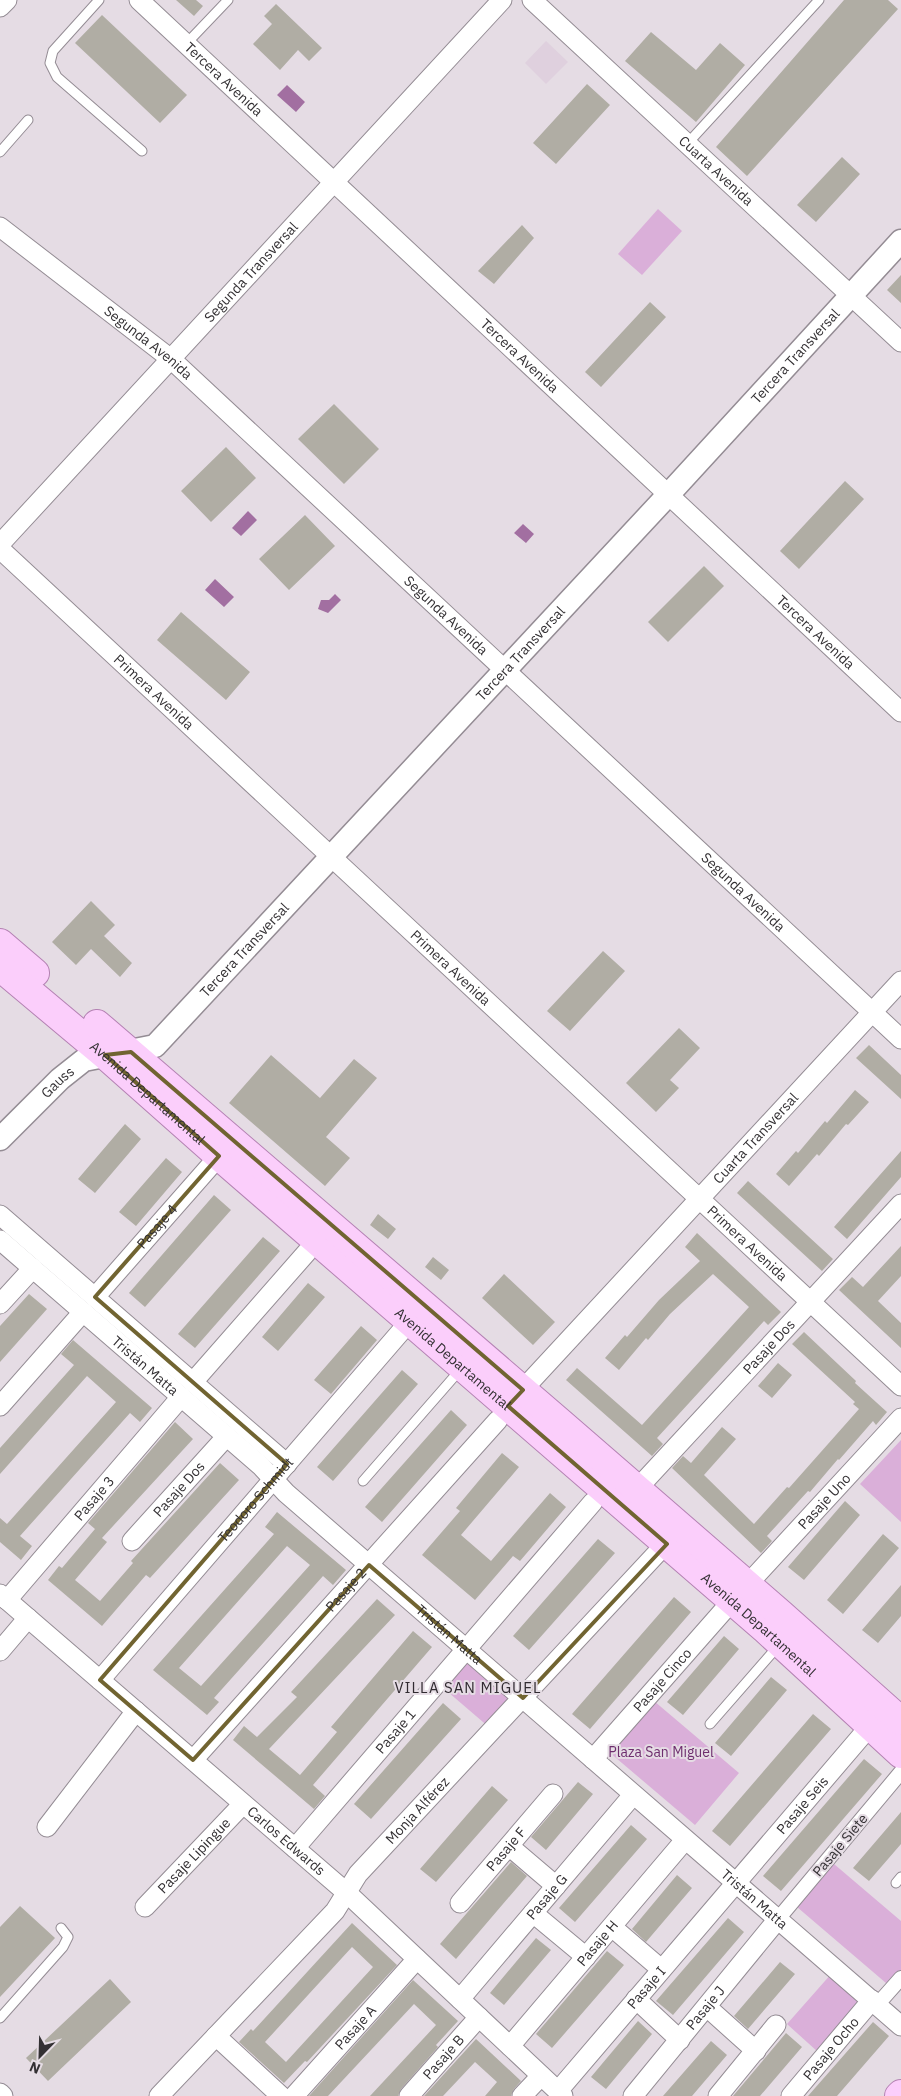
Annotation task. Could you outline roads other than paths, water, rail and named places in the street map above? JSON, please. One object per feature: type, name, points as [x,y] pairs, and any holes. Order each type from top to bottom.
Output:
[{"type":"main road","name":"Avenida Departamental","points":[[0,943],[118,1053],[509,1405],[638,1489],[673,1536]]},
{"type":"main road","name":"Avenida Departamental","points":[[0,967],[118,1053],[219,1156],[410,1322],[509,1405],[673,1536],[740,1593],[901,1721]]},
{"type":"main road","name":"Avenida Departamental","points":[[740,1593],[780,1643],[901,1754]]},
{"type":"street","points":[[0,8],[7,0]]},
{"type":"street","name":"Tercera Avenida","points":[[139,0],[901,712]]},
{"type":"street","name":"Segunda Transversal","points":[[0,544],[502,0]]},
{"type":"street","name":"Cuarta Avenida","points":[[532,0],[901,342]]},
{"type":"street","name":"Segunda Avenida","points":[[0,227],[171,359],[901,1039]]},
{"type":"street","name":"Tercera Transversal","points":[[118,1053],[155,1046],[668,495],[901,241]]},
{"type":"street","name":"Primera Avenida","points":[[0,549],[901,1386]]},
{"type":"street","name":"Cuarta Transversal","points":[[509,1405],[901,981]]},
{"type":"street","name":"Gauss","points":[[0,1139],[42,1095],[73,1067],[84,1060],[118,1053]]},
{"type":"street","name":"Pasaje 4","points":[[95,1298],[219,1156]]},
{"type":"street","name":"Pasaje Dos","points":[[638,1489],[901,1204]]},
{"type":"street","name":"Tristán Matta","points":[[0,1215],[287,1464]]},
{"type":"street","name":"Tristán Matta","points":[[0,1240],[633,1796],[901,2026]]},
{"type":"street","points":[[193,1382],[307,1252]]},
{"type":"street","points":[[0,1304],[33,1268]]},
{"type":"street","points":[[0,1406],[83,1312]]},
{"type":"street","name":"Teodoro Schmidt","points":[[100,1680],[410,1322]]},
{"type":"street","name":"Pasaje 3","points":[[3,1597],[181,1397]]},
{"type":"street","name":"Pasaje 2","points":[[193,1760],[369,1565],[509,1405]]},
{"type":"street","name":"Pasaje Uno","points":[[740,1593],[901,1418]]},
{"type":"street","name":"Pasaje Dos","points":[[132,1542],[226,1437]]},
{"type":"street","name":"Pasaje 1","points":[[295,1848],[468,1650],[593,1502]]},
{"type":"street","name":"Monja Alférez","points":[[159,2096],[335,1911],[358,1874],[673,1536]]},
{"type":"street","name":"Pasaje Cinco","points":[[593,1760],[740,1593]]},
{"type":"street","name":"Carlos Edwards","points":[[3,1597],[347,1893],[560,2094]]},
{"type":"street","points":[[0,1651],[28,1618]]},
{"type":"street","points":[[47,1827],[136,1711]]},
{"type":"street","name":"Pasaje Seis","points":[[735,1883],[870,1726]]},
{"type":"street","name":"Pasaje Siete","points":[[778,1919],[901,1772]]},
{"type":"street","name":"Pasaje F","points":[[460,1903],[553,1794]]},
{"type":"street","name":"Pasaje G","points":[[460,1999],[633,1796]]},
{"type":"street","name":"Pasaje Lipingue","points":[[145,1907],[243,1804]]},
{"type":"street","name":"Pasaje H","points":[[510,2046],[685,1840]]},
{"type":"street","points":[[509,1846],[556,1886]]},
{"type":"street","name":"Pasaje I","points":[[560,2094],[636,1999],[735,1883]]},
{"type":"street","points":[[533,1913],[586,1957]]},
{"type":"street","name":"Pasaje J","points":[[633,2096],[778,1919]]},
{"type":"street","points":[[612,1927],[661,1969]]},
{"type":"street","name":"Pasaje A","points":[[294,2096],[417,1959]]},
{"type":"street","points":[[874,2003],[901,1978]]},
{"type":"street","points":[[636,1999],[680,2040]]},
{"type":"street","name":"Pasaje Ocho","points":[[791,2096],[874,2003]]},
{"type":"street","points":[[707,2007],[756,2050]]},
{"type":"street","name":"Pasaje B","points":[[409,2096],[479,2018]]},
{"type":"street","points":[[718,2096],[776,2026]]},
{"type":"street","points":[[216,2036],[281,2096]]},
{"type":"street","points":[[522,2096],[541,2076]]},
{"type":"street","points":[[0,2093],[3,2096]]},
{"type":"lane","points":[[99,0],[53,51],[50,63],[57,77],[142,151]]},
{"type":"lane","points":[[186,44],[228,0]]},
{"type":"lane","points":[[688,144],[820,0]]},
{"type":"lane","points":[[0,152],[28,120]]},
{"type":"lane","points":[[363,1481],[463,1367]]},
{"type":"lane","points":[[710,1724],[780,1643]]},
{"type":"lane","points":[[0,2018],[63,1947],[68,1937],[61,1928]]},
{"type":"district","name":"VILLA SAN MIGUEL","points":[[468,1688]]},
{"type":"park label","name":"Plaza San Miguel","points":[[661,1752]]}]
